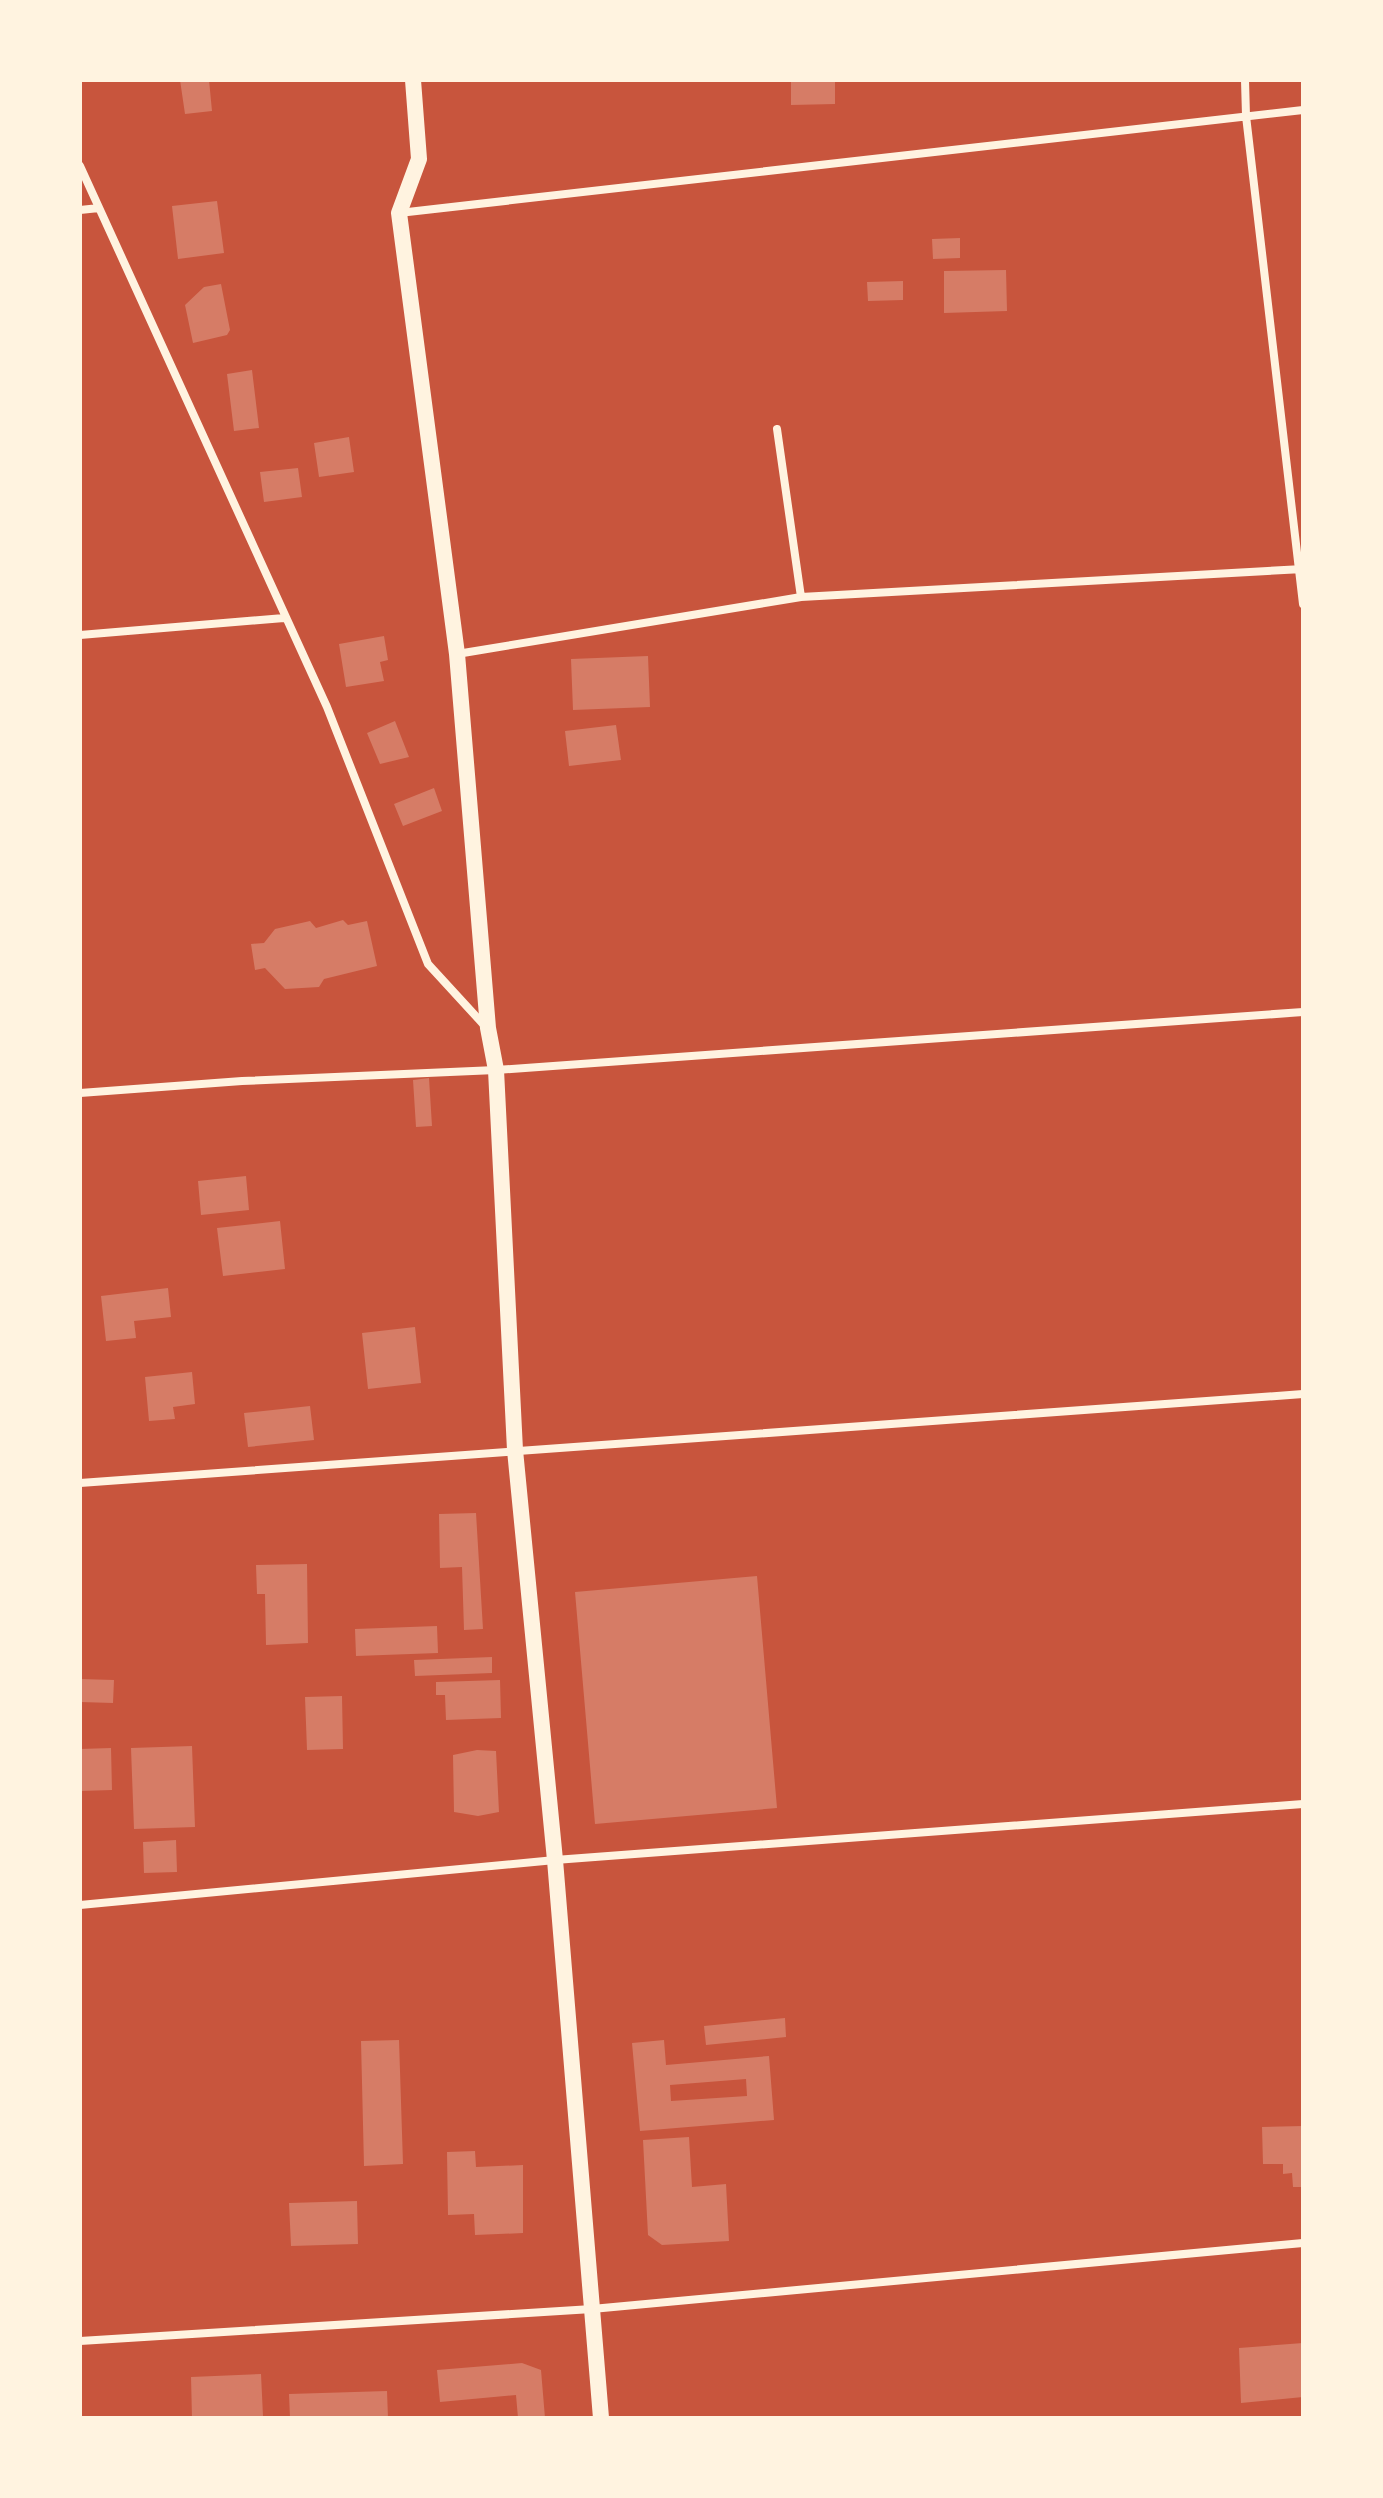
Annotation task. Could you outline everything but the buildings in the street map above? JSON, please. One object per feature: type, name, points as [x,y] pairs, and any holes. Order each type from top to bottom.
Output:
[{"type":"main road","points":[[413,80],[419,159],[399,213],[457,654],[488,1028],[496,1070],[515,1450],[555,1860],[601,2418]]},
{"type":"street","points":[[1245,80],[1246,116],[1302,569],[1303,604]]},
{"type":"street","points":[[399,213],[1303,110]]},
{"type":"street","points":[[80,166],[327,707],[428,964],[488,1028]]},
{"type":"street","points":[[80,210],[99,208]]},
{"type":"street","points":[[777,429],[801,597]]},
{"type":"street","points":[[457,654],[801,597],[1302,569]]},
{"type":"street","points":[[80,635],[284,618]]},
{"type":"street","points":[[80,1093],[242,1081],[496,1070],[1303,1012]]},
{"type":"street","points":[[80,1483],[1303,1394]]},
{"type":"street","points":[[80,1905],[555,1860],[1303,1804]]},
{"type":"street","points":[[80,2341],[592,2309],[1303,2243]]}]
